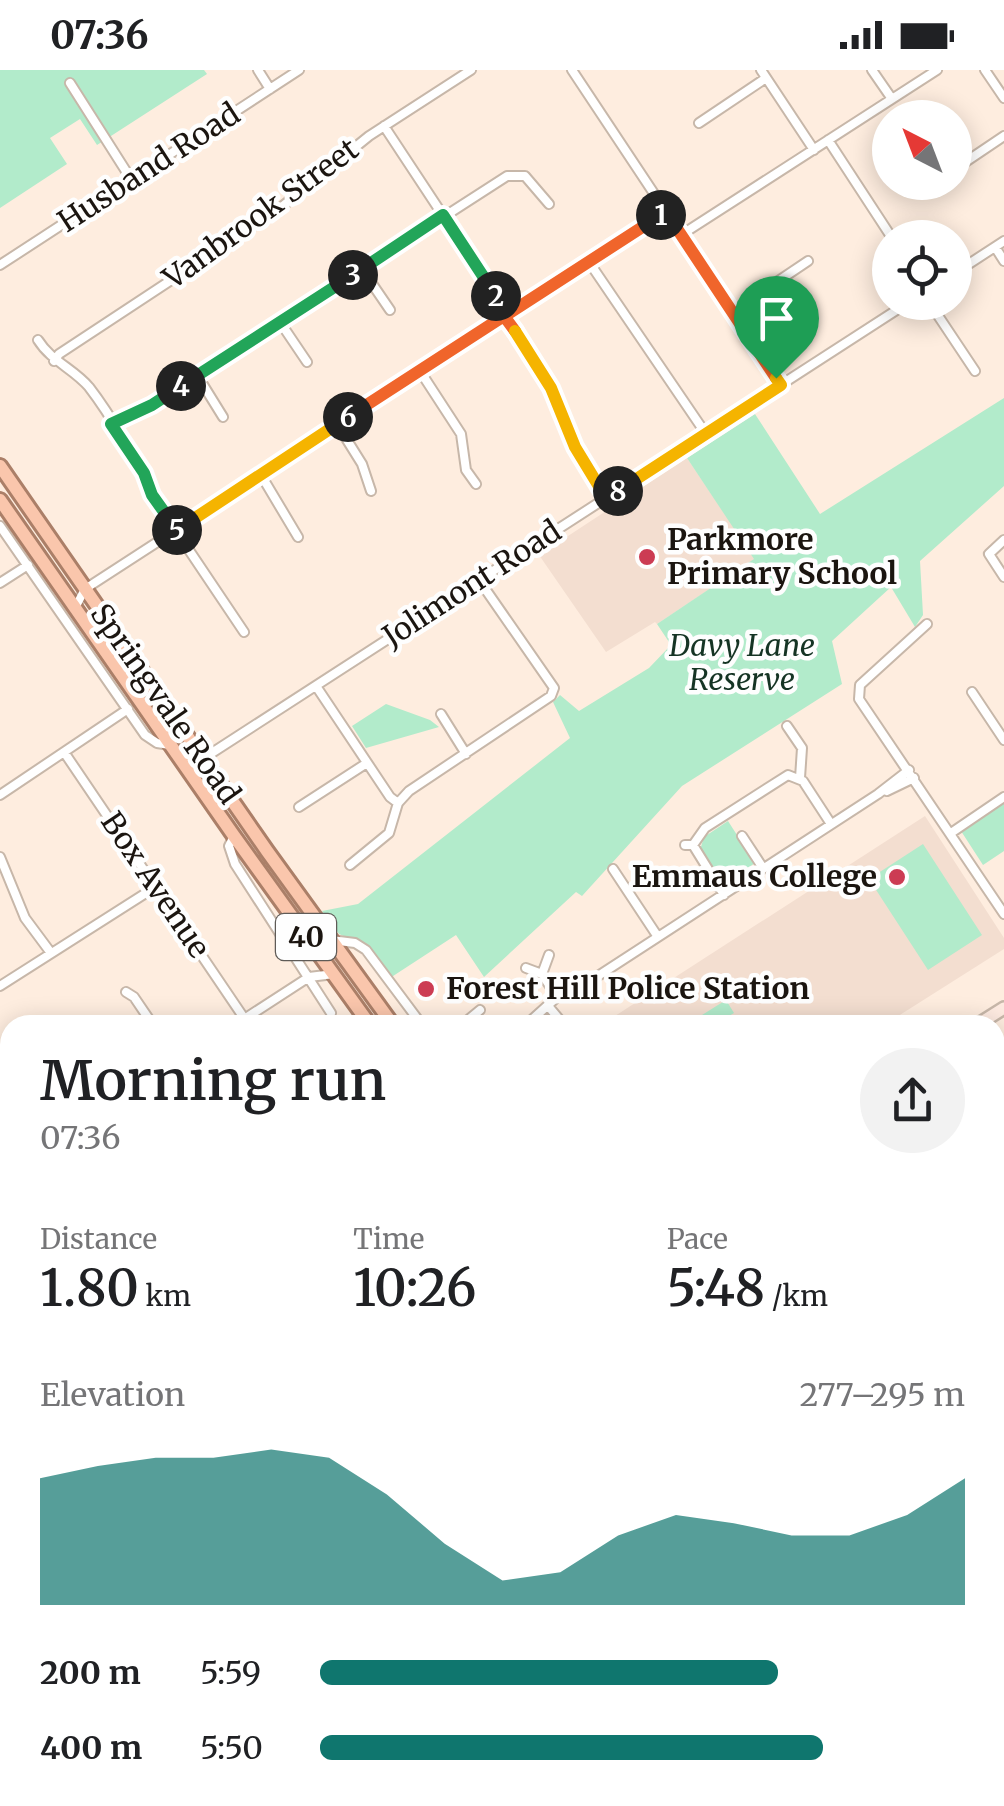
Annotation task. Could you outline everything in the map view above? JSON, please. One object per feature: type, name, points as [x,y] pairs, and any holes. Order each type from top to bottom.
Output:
[{"type":"highway","name":"Springvale Road","points":[[0,466],[387,1015]]},
{"type":"highway","name":"Springvale Road","points":[[0,500],[66,604],[363,1015]]},
{"type":"street","points":[[258,70],[270,89]]},
{"type":"street","name":"Husband Road","points":[[0,265],[299,70]]},
{"type":"street","name":"Vanbrook Street","points":[[54,361],[58,354],[280,209],[384,126],[471,70]]},
{"type":"street","points":[[572,70],[781,385]]},
{"type":"street","points":[[872,70],[892,100],[937,70]]},
{"type":"street","points":[[985,70],[1004,98]]},
{"type":"street","points":[[699,123],[764,74],[814,150]]},
{"type":"street","points":[[70,83],[131,179]]},
{"type":"street","points":[[681,236],[872,112]]},
{"type":"street","points":[[384,126],[551,388],[575,447],[606,498]]},
{"type":"street","points":[[972,157],[1004,136]]},
{"type":"street","points":[[828,140],[880,220]]},
{"type":"street","points":[[111,424],[152,405],[507,176],[517,174],[536,186],[549,204]]},
{"type":"street","points":[[66,604],[666,212]]},
{"type":"street","points":[[972,262],[1004,241]]},
{"type":"street","points":[[995,248],[1004,262]]},
{"type":"street","points":[[589,262],[706,434]]},
{"type":"street","points":[[732,312],[808,262]]},
{"type":"street","points":[[362,269],[390,310]]},
{"type":"street","name":"Jolimont Road","points":[[187,769],[881,320]]},
{"type":"street","points":[[942,320],[975,371]]},
{"type":"street","points":[[280,322],[307,362]]},
{"type":"street","points":[[38,340],[54,361],[87,385],[244,632]]},
{"type":"street","points":[[420,371],[461,434],[466,470],[476,484]]},
{"type":"street","points":[[197,375],[223,417]]},
{"type":"street","points":[[337,424],[362,464],[370,491]]},
{"type":"street","points":[[261,475],[298,537]]},
{"type":"street","name":"Springvale Road","points":[[0,526],[28,566],[66,604],[150,739],[170,744]]},
{"type":"street","points":[[1004,540],[989,554],[1004,577]]},
{"type":"street","points":[[0,584],[28,566]]},
{"type":"street","points":[[66,604],[76,577]]},
{"type":"street","points":[[350,865],[388,833],[398,804],[409,790],[544,703],[552,694],[554,688],[479,580]]},
{"type":"street","points":[[927,624],[860,685],[859,699],[1004,914]]},
{"type":"street","points":[[316,686],[398,804]]},
{"type":"street","points":[[972,692],[1004,740]]},
{"type":"street","points":[[0,795],[128,708]]},
{"type":"street","points":[[441,714],[466,754]]},
{"type":"street","points":[[788,726],[802,748],[800,778],[831,824]]},
{"type":"street","name":"Box Avenue","points":[[64,752],[242,1015]]},
{"type":"street","points":[[299,808],[367,763]]},
{"type":"street","points":[[540,1015],[557,997],[574,990],[912,774]]},
{"type":"street","points":[[724,895],[689,845],[705,828],[788,775],[800,778]]},
{"type":"street","points":[[951,833],[1004,797]]},
{"type":"street","name":"Springvale Road","points":[[234,836],[229,846],[234,861],[331,1012]]},
{"type":"street","points":[[742,836],[763,868]]},
{"type":"street","points":[[0,857],[25,918],[51,954]]},
{"type":"street","points":[[613,869],[658,937]]},
{"type":"street","points":[[0,986],[156,886]]},
{"type":"street","name":"Springvale Road","points":[[332,940],[354,943],[366,950],[415,1015]]},
{"type":"street","points":[[542,974],[549,955]]},
{"type":"street","points":[[526,968],[542,974],[557,997]]},
{"type":"street","points":[[249,1015],[309,977],[334,974]]},
{"type":"street","points":[[126,992],[146,1015]]},
{"type":"street","points":[[549,1008],[555,1015]]},
{"type":"street","points":[[474,1015],[480,1010]]},
{"type":"shaded area","name":"Parkmore Primary School","points":[[687,458],[755,559],[657,624],[606,652],[539,555]]},
{"type":"shaded area","name":"Emmaus College","points":[[925,816],[1004,938],[1004,949],[900,1015],[617,1015]]},
{"type":"green space","points":[[0,70],[204,70],[207,74],[97,145],[80,119],[50,138],[67,164],[0,208]]},
{"type":"green space","name":"Davy Lane Reserve","points":[[1004,398],[1004,486],[920,561],[923,615],[915,627],[891,587],[832,641],[842,684],[682,786],[582,896],[576,892],[484,977],[456,935],[390,978],[360,943],[339,934],[322,911],[358,904],[570,738],[553,702],[560,695],[579,711],[649,668],[671,645],[657,624],[754,559],[687,458],[755,414],[820,514]]},
{"type":"green space","points":[[386,704],[439,727],[366,748],[352,726]]},
{"type":"green space","points":[[1004,803],[1004,851],[983,865],[961,831]]},
{"type":"green space","points":[[728,821],[755,863],[723,885],[700,850],[704,837]]},
{"type":"green space","points":[[923,844],[982,935],[928,970],[869,879]]},
{"type":"green space","points":[[726,1000],[734,1013],[731,1015],[702,1015]]},
{"type":"place","name":"Parkmore Primary School","points":[[647,557]]},
{"type":"place","name":"Emmaus College","points":[[897,877]]},
{"type":"place","name":"Forest Hill Police Station","points":[[426,989]]},
{"type":"route","points":[[666,212],[776,378],[781,385],[606,498],[575,447],[551,388],[504,316],[176,530],[111,424],[152,405],[443,215],[508,314],[666,212]]}]
